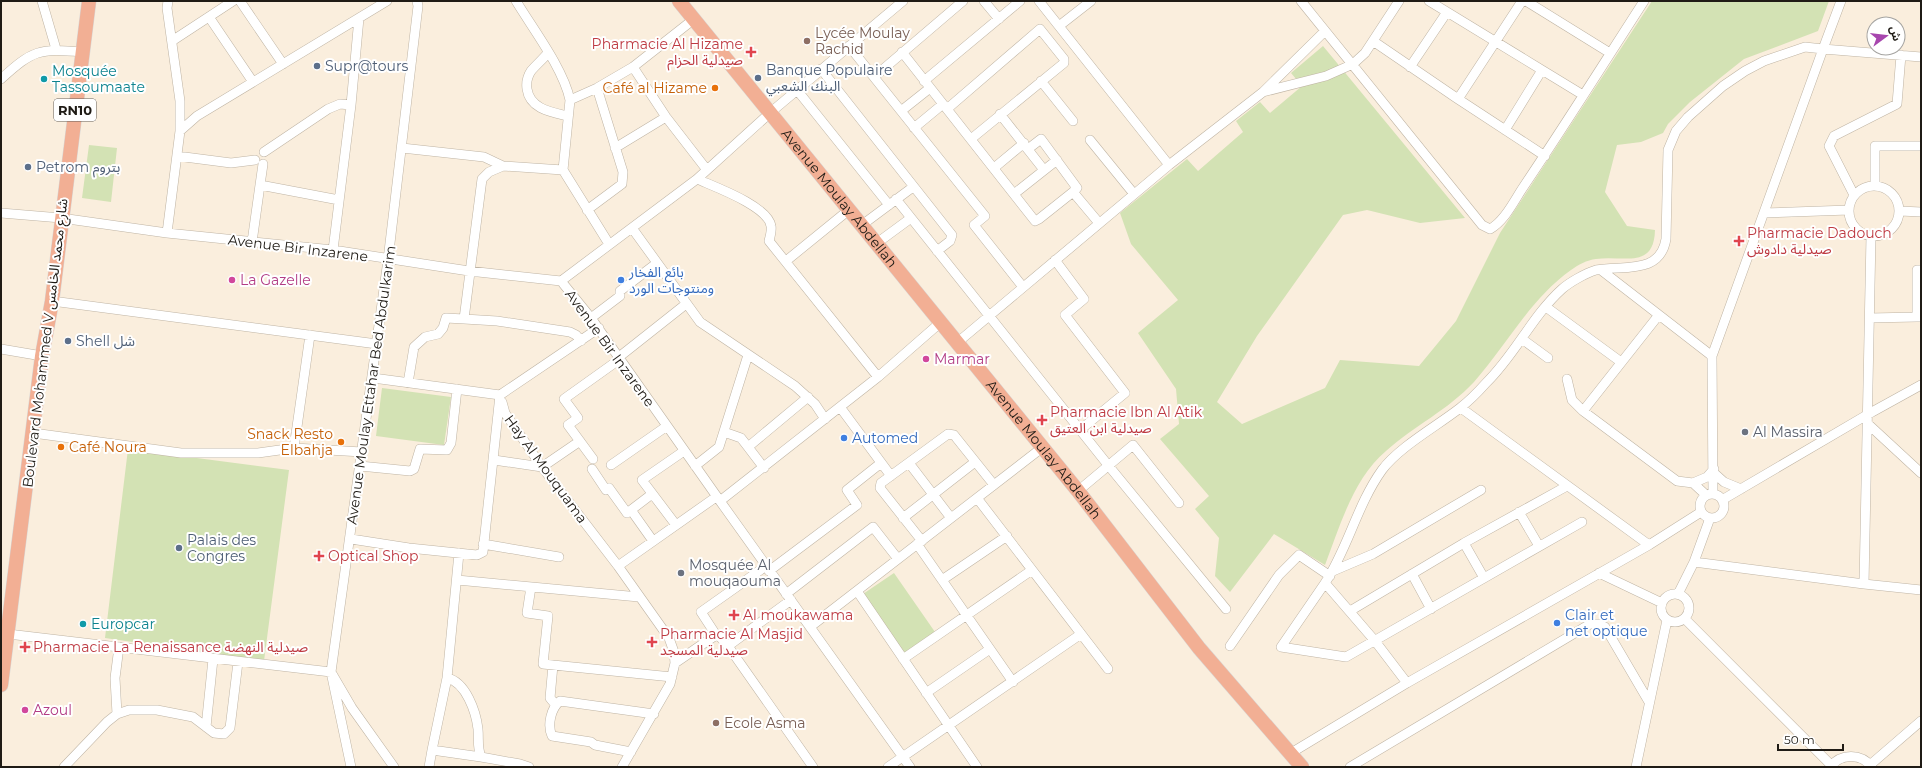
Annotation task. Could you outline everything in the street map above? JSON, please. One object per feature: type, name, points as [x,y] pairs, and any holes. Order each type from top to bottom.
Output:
[{"type":"main road","name":"Boulevard Mohammed V شارع محمد الخامس","points":[[1,685],[34,433],[42,356],[52,301],[61,218],[89,1]]},
{"type":"main road","name":"Avenue Moulay Abdellah","points":[[679,1],[1078,490],[1199,648],[1302,767]]},
{"type":"street","points":[[42,1],[56,49]]},
{"type":"street","points":[[167,233],[180,131],[180,102],[168,1]]},
{"type":"street","points":[[172,41],[233,1]]},
{"type":"street","points":[[240,1],[283,64]]},
{"type":"street","points":[[180,131],[197,116],[387,1]]},
{"type":"street","name":"Avenue Moulay Ettahar Bed Abdulkarim","points":[[351,767],[331,672],[373,378],[402,148],[418,6],[417,1]]},
{"type":"street","points":[[516,1],[548,53],[568,91],[570,100],[563,170],[609,244]]},
{"type":"street","points":[[561,281],[697,179],[771,112],[903,1]]},
{"type":"street","points":[[874,77],[963,1]]},
{"type":"street","points":[[984,1],[999,19]]},
{"type":"street","points":[[901,111],[927,84],[1020,1]]},
{"type":"street","points":[[1039,1],[1169,165]]},
{"type":"street","points":[[914,128],[945,107],[1040,29],[1056,22],[1091,1]]},
{"type":"street","points":[[1301,1],[1482,225],[1490,229],[1495,226],[1545,156],[1644,1]]},
{"type":"street","points":[[1263,92],[1326,76],[1353,64],[1365,53],[1399,1]]},
{"type":"street","points":[[1429,1],[1583,95]]},
{"type":"street","points":[[1458,99],[1522,1]]},
{"type":"street","points":[[1526,1],[1610,53]]},
{"type":"street","points":[[1710,518],[1701,512],[1700,504],[1710,495],[1714,471],[1712,356],[1841,1]]},
{"type":"street","points":[[1410,67],[1447,12]]},
{"type":"street","points":[[209,17],[253,82]]},
{"type":"street","points":[[333,250],[359,18]]},
{"type":"street","points":[[570,100],[597,88],[633,68],[694,18]]},
{"type":"street","points":[[971,139],[1065,61],[1040,29]]},
{"type":"street","points":[[958,342],[1098,223],[1169,165],[1263,92],[1325,31]]},
{"type":"street","points":[[1373,41],[1545,156]]},
{"type":"street","points":[[849,46],[985,216],[974,225],[1023,287]]},
{"type":"street","points":[[1582,522],[1346,657],[1281,647],[1329,577],[1367,492],[1383,468],[1404,449],[1461,408],[1488,382],[1546,307],[1563,289],[1583,276],[1601,270],[1645,264],[1659,258],[1663,252],[1666,239],[1668,150],[1676,131],[1688,117],[1723,86],[1745,70],[1764,61],[1805,47],[1866,52]]},
{"type":"street","points":[[1,79],[21,61],[42,50],[56,49],[82,52]]},
{"type":"street","points":[[902,52],[1036,221],[1077,188],[1041,139],[1026,146],[994,168]]},
{"type":"street","points":[[548,53],[531,72],[526,82],[527,91],[531,100],[541,108],[568,116]]},
{"type":"street","points":[[1854,195],[1829,146],[1834,136],[1897,104],[1901,56]]},
{"type":"street","points":[[1906,56],[1921,57]]},
{"type":"street","points":[[633,68],[666,116],[707,170]]},
{"type":"street","points":[[821,69],[952,235],[950,241],[937,251]]},
{"type":"street","points":[[1505,130],[1542,70]]},
{"type":"street","points":[[1041,81],[1073,121]]},
{"type":"street","points":[[587,210],[622,184],[623,172],[597,88]]},
{"type":"street","points":[[797,90],[892,202],[911,218],[1108,465],[1226,609]]},
{"type":"street","points":[[177,156],[231,163],[259,162],[268,160],[264,152],[328,109],[340,104],[350,105]]},
{"type":"street","points":[[1000,114],[1044,170]]},
{"type":"street","points":[[616,148],[666,116]]},
{"type":"street","points":[[1090,140],[1134,194]]},
{"type":"street","points":[[1875,185],[1875,146],[1921,146]]},
{"type":"street","points":[[402,148],[484,157],[503,166],[563,170]]},
{"type":"street","points":[[1014,194],[1057,160]]},
{"type":"street","points":[[252,242],[260,185],[259,162]]},
{"type":"street","points":[[464,319],[482,179],[489,172],[503,166]]},
{"type":"street","points":[[697,179],[757,208],[767,216],[771,226],[769,241],[878,378]]},
{"type":"street","points":[[260,185],[339,200]]},
{"type":"street","points":[[1875,185],[1883,186],[1895,196],[1899,204],[1900,212],[1894,227],[1880,236],[1864,234],[1853,224],[1849,210],[1854,195],[1867,186],[1875,185]]},
{"type":"street","points":[[862,225],[913,187]]},
{"type":"street","points":[[1073,192],[1098,223]]},
{"type":"street","points":[[786,261],[850,209]]},
{"type":"street","points":[[1764,213],[1849,210]]},
{"type":"street","points":[[1900,212],[1921,212]]},
{"type":"street","name":"Avenue Bir Inzarene","points":[[1,213],[61,218],[167,233],[333,250],[388,260],[561,281],[592,318],[684,451],[910,767]]},
{"type":"street","points":[[877,243],[911,218]]},
{"type":"street","points":[[632,228],[700,322],[795,386],[808,397],[825,419]]},
{"type":"street","points":[[1864,584],[1871,236]]},
{"type":"street","points":[[1055,260],[1084,299],[1065,315],[1125,393],[1080,430]]},
{"type":"street","points":[[592,318],[620,296],[620,291],[657,263]]},
{"type":"street","points":[[1601,270],[1658,316],[1712,356]]},
{"type":"street","points":[[1870,318],[1919,317],[1917,270],[1921,270]]},
{"type":"street","points":[[52,301],[377,344]]},
{"type":"street","points":[[593,459],[568,425],[578,418],[564,400],[686,304]]},
{"type":"street","points":[[1546,307],[1622,362]]},
{"type":"street","points":[[1583,411],[1658,316]]},
{"type":"street","points":[[408,383],[414,347],[424,337],[438,334],[443,328],[446,318],[497,321],[570,332],[576,334],[581,341]]},
{"type":"street","points":[[618,566],[676,525],[764,468],[878,378],[941,322]]},
{"type":"street","points":[[373,378],[500,395],[599,328]]},
{"type":"street","points":[[294,448],[310,335]]},
{"type":"street","points":[[1522,339],[1548,358]]},
{"type":"street","points":[[1,349],[42,356]]},
{"type":"street","points":[[695,466],[718,447],[748,355]]},
{"type":"street","points":[[1567,379],[1572,400],[1583,411],[1677,481],[1693,483],[1710,495],[1722,500]]},
{"type":"street","points":[[1722,500],[1868,414],[1921,386]]},
{"type":"street","points":[[360,466],[410,471],[414,469],[420,449],[447,450],[451,443],[457,389]]},
{"type":"street","points":[[350,539],[409,548],[476,555],[482,552],[494,460],[500,395]]},
{"type":"street","name":"Hay Al Mouquama","points":[[500,395],[505,413],[542,467],[618,566],[669,638],[674,652],[675,663],[672,677],[654,714],[622,767]]},
{"type":"street","points":[[748,447],[808,397]]},
{"type":"street","points":[[840,407],[891,476]]},
{"type":"street","points":[[1461,408],[1648,545]]},
{"type":"street","points":[[1868,424],[1921,474]]},
{"type":"street","points":[[611,465],[667,426]]},
{"type":"street","points":[[724,432],[741,438],[764,468]]},
{"type":"street","points":[[34,433],[181,453],[258,453],[294,448],[362,452]]},
{"type":"street","points":[[994,485],[954,435],[948,434],[881,483],[880,488],[903,518],[942,580],[1013,682]]},
{"type":"street","points":[[494,460],[542,467],[580,441]]},
{"type":"street","points":[[1078,490],[1133,445],[1179,503]]},
{"type":"street","points":[[810,627],[1043,447]]},
{"type":"street","points":[[676,525],[642,480],[684,451]]},
{"type":"street","points":[[903,518],[975,462]]},
{"type":"street","points":[[813,767],[728,646],[716,635],[701,612],[768,568],[857,505],[846,490],[882,463]]},
{"type":"street","points":[[908,463],[951,518]]},
{"type":"street","points":[[592,469],[606,490],[609,488],[627,513],[652,494]]},
{"type":"street","points":[[1693,483],[1707,477],[1714,471]]},
{"type":"street","points":[[1714,471],[1724,482],[1742,489]]},
{"type":"street","points":[[1350,611],[1464,543],[1567,486]]},
{"type":"street","points":[[1329,577],[1373,554],[1481,490]]},
{"type":"street","points":[[977,498],[1108,669]]},
{"type":"street","points":[[1678,594],[1694,562],[1710,518],[1720,514],[1724,508],[1722,500]]},
{"type":"street","points":[[631,510],[653,541]]},
{"type":"street","points":[[1519,512],[1539,546]]},
{"type":"street","points":[[1290,753],[1407,683],[1648,545],[1701,512]]},
{"type":"street","points":[[728,646],[873,527],[898,559]]},
{"type":"street","points":[[942,580],[1007,536]]},
{"type":"street","points":[[1464,543],[1484,578]]},
{"type":"street","points":[[483,544],[558,556]]},
{"type":"street","points":[[429,767],[447,678],[459,553]]},
{"type":"street","points":[[1230,646],[1279,575],[1299,555],[1329,577],[1350,611],[1407,683]]},
{"type":"street","points":[[1694,562],[1921,590]]},
{"type":"street","points":[[903,659],[1032,570]]},
{"type":"street","points":[[1599,573],[1662,603]]},
{"type":"street","points":[[1412,574],[1431,609]]},
{"type":"street","points":[[457,580],[639,597]]},
{"type":"street","points":[[531,587],[527,613],[548,616],[542,664],[672,677]]},
{"type":"street","points":[[857,591],[977,767]]},
{"type":"street","points":[[1678,594],[1688,602],[1689,611],[1685,619],[1676,623],[1667,620],[1661,612],[1662,603],[1668,596],[1678,594]]},
{"type":"street","points":[[1685,619],[1830,766],[1840,759],[1851,756],[1862,759],[1871,766],[1921,721]]},
{"type":"street","points":[[1636,767],[1667,620]]},
{"type":"street","points":[[1350,767],[1590,624],[1599,624],[1605,627],[1649,702]]},
{"type":"street","points":[[8,634],[331,672],[352,708],[394,767]]},
{"type":"street","points":[[888,767],[1081,634]]},
{"type":"street","points":[[675,663],[716,635]]},
{"type":"street","points":[[117,714],[115,678],[119,647]]},
{"type":"street","points":[[926,693],[990,649]]},
{"type":"street","points":[[206,727],[213,659]]},
{"type":"street","points":[[64,767],[107,722],[117,714],[129,710],[157,710],[193,717],[217,734],[224,734],[230,728],[238,662]]},
{"type":"street","points":[[553,665],[550,698],[555,704]]},
{"type":"street","points":[[447,678],[457,682],[469,700],[478,729],[478,745],[481,757]]},
{"type":"street","points":[[631,752],[595,745],[591,742],[552,736],[550,731],[552,709],[555,704],[560,701],[654,714]]},
{"type":"street","points":[[432,750],[481,757],[529,767]]},
{"type":"green space","points":[[1652,1],[1829,1],[1818,31],[1744,59],[1690,102],[1668,124],[1663,133],[1641,142],[1617,145],[1605,192],[1627,226],[1655,230],[1653,243],[1649,251],[1643,256],[1635,258],[1606,258],[1589,260],[1574,268],[1556,282],[1531,308],[1486,368],[1464,392],[1442,410],[1397,442],[1375,462],[1356,489],[1342,519],[1325,565],[1274,534],[1230,592],[1215,576],[1219,538],[1195,509],[1209,496],[1160,439],[1179,424],[1176,389],[1138,333],[1178,300],[1131,244],[1120,213],[1187,159],[1198,171],[1243,132],[1236,121],[1260,102],[1270,113],[1302,86],[1291,73],[1323,46],[1465,218],[1420,223],[1367,210],[1343,215],[1257,336],[1217,402],[1242,424],[1325,388],[1340,360],[1419,366],[1456,321],[1500,233]]},
{"type":"green space","points":[[89,145],[117,148],[111,202],[82,198]]},
{"type":"green space","points":[[382,388],[451,397],[444,445],[376,436]]},
{"type":"green space","points":[[128,449],[289,470],[264,661],[105,638]]},
{"type":"green space","points":[[894,573],[935,632],[905,654],[863,594]]},
{"type":"place","name":"Lycée Moulay Rachid","points":[[807,41]]},
{"type":"place","name":"Pharmacie Al Hizame صيدلية الحزام","points":[[751,52]]},
{"type":"place","name":"Supr@tours","points":[[317,66]]},
{"type":"place","name":"Banque Populaire البنك الشعبي","points":[[758,78]]},
{"type":"place","name":"Mosquée Tassoumaate","points":[[44,79]]},
{"type":"place","name":"Café al Hizame","points":[[715,88]]},
{"type":"place","name":"Petrom بتروم","points":[[28,167]]},
{"type":"place","name":"Pharmacie Dadouch صيدلية دادوش","points":[[1739,241]]},
{"type":"place","name":"La Gazelle","points":[[232,280]]},
{"type":"place","name":"بائع الفخار ومنتوجات الورد","points":[[621,280]]},
{"type":"place","name":"Shell شل","points":[[68,341]]},
{"type":"place","name":"Marmar","points":[[926,359]]},
{"type":"place","name":"Pharmacie Ibn Al Atik صيدلية ابن العتيق","points":[[1042,420]]},
{"type":"place","name":"Al Massira","points":[[1745,432]]},
{"type":"place","name":"Automed","points":[[844,438]]},
{"type":"place","name":"Snack Resto Elbahja","points":[[341,442]]},
{"type":"place","name":"Café Noura","points":[[61,447]]},
{"type":"place","name":"Palais des Congres","points":[[179,548]]},
{"type":"place","name":"Optical Shop","points":[[319,556]]},
{"type":"place","name":"Mosquée Al mouqaouma","points":[[681,573]]},
{"type":"place","name":"Al moukawama","points":[[734,615]]},
{"type":"place","name":"Clair et net optique","points":[[1557,623]]},
{"type":"place","name":"Europcar","points":[[83,624]]},
{"type":"place","name":"Pharmacie Al Masjid صيدلية المسجد","points":[[652,642]]},
{"type":"place","name":"Pharmacie La Renaissance صيدلية النهضة","points":[[25,647]]},
{"type":"place","name":"Azoul","points":[[25,710]]},
{"type":"place","name":"Ecole Asma","points":[[716,723]]}]
